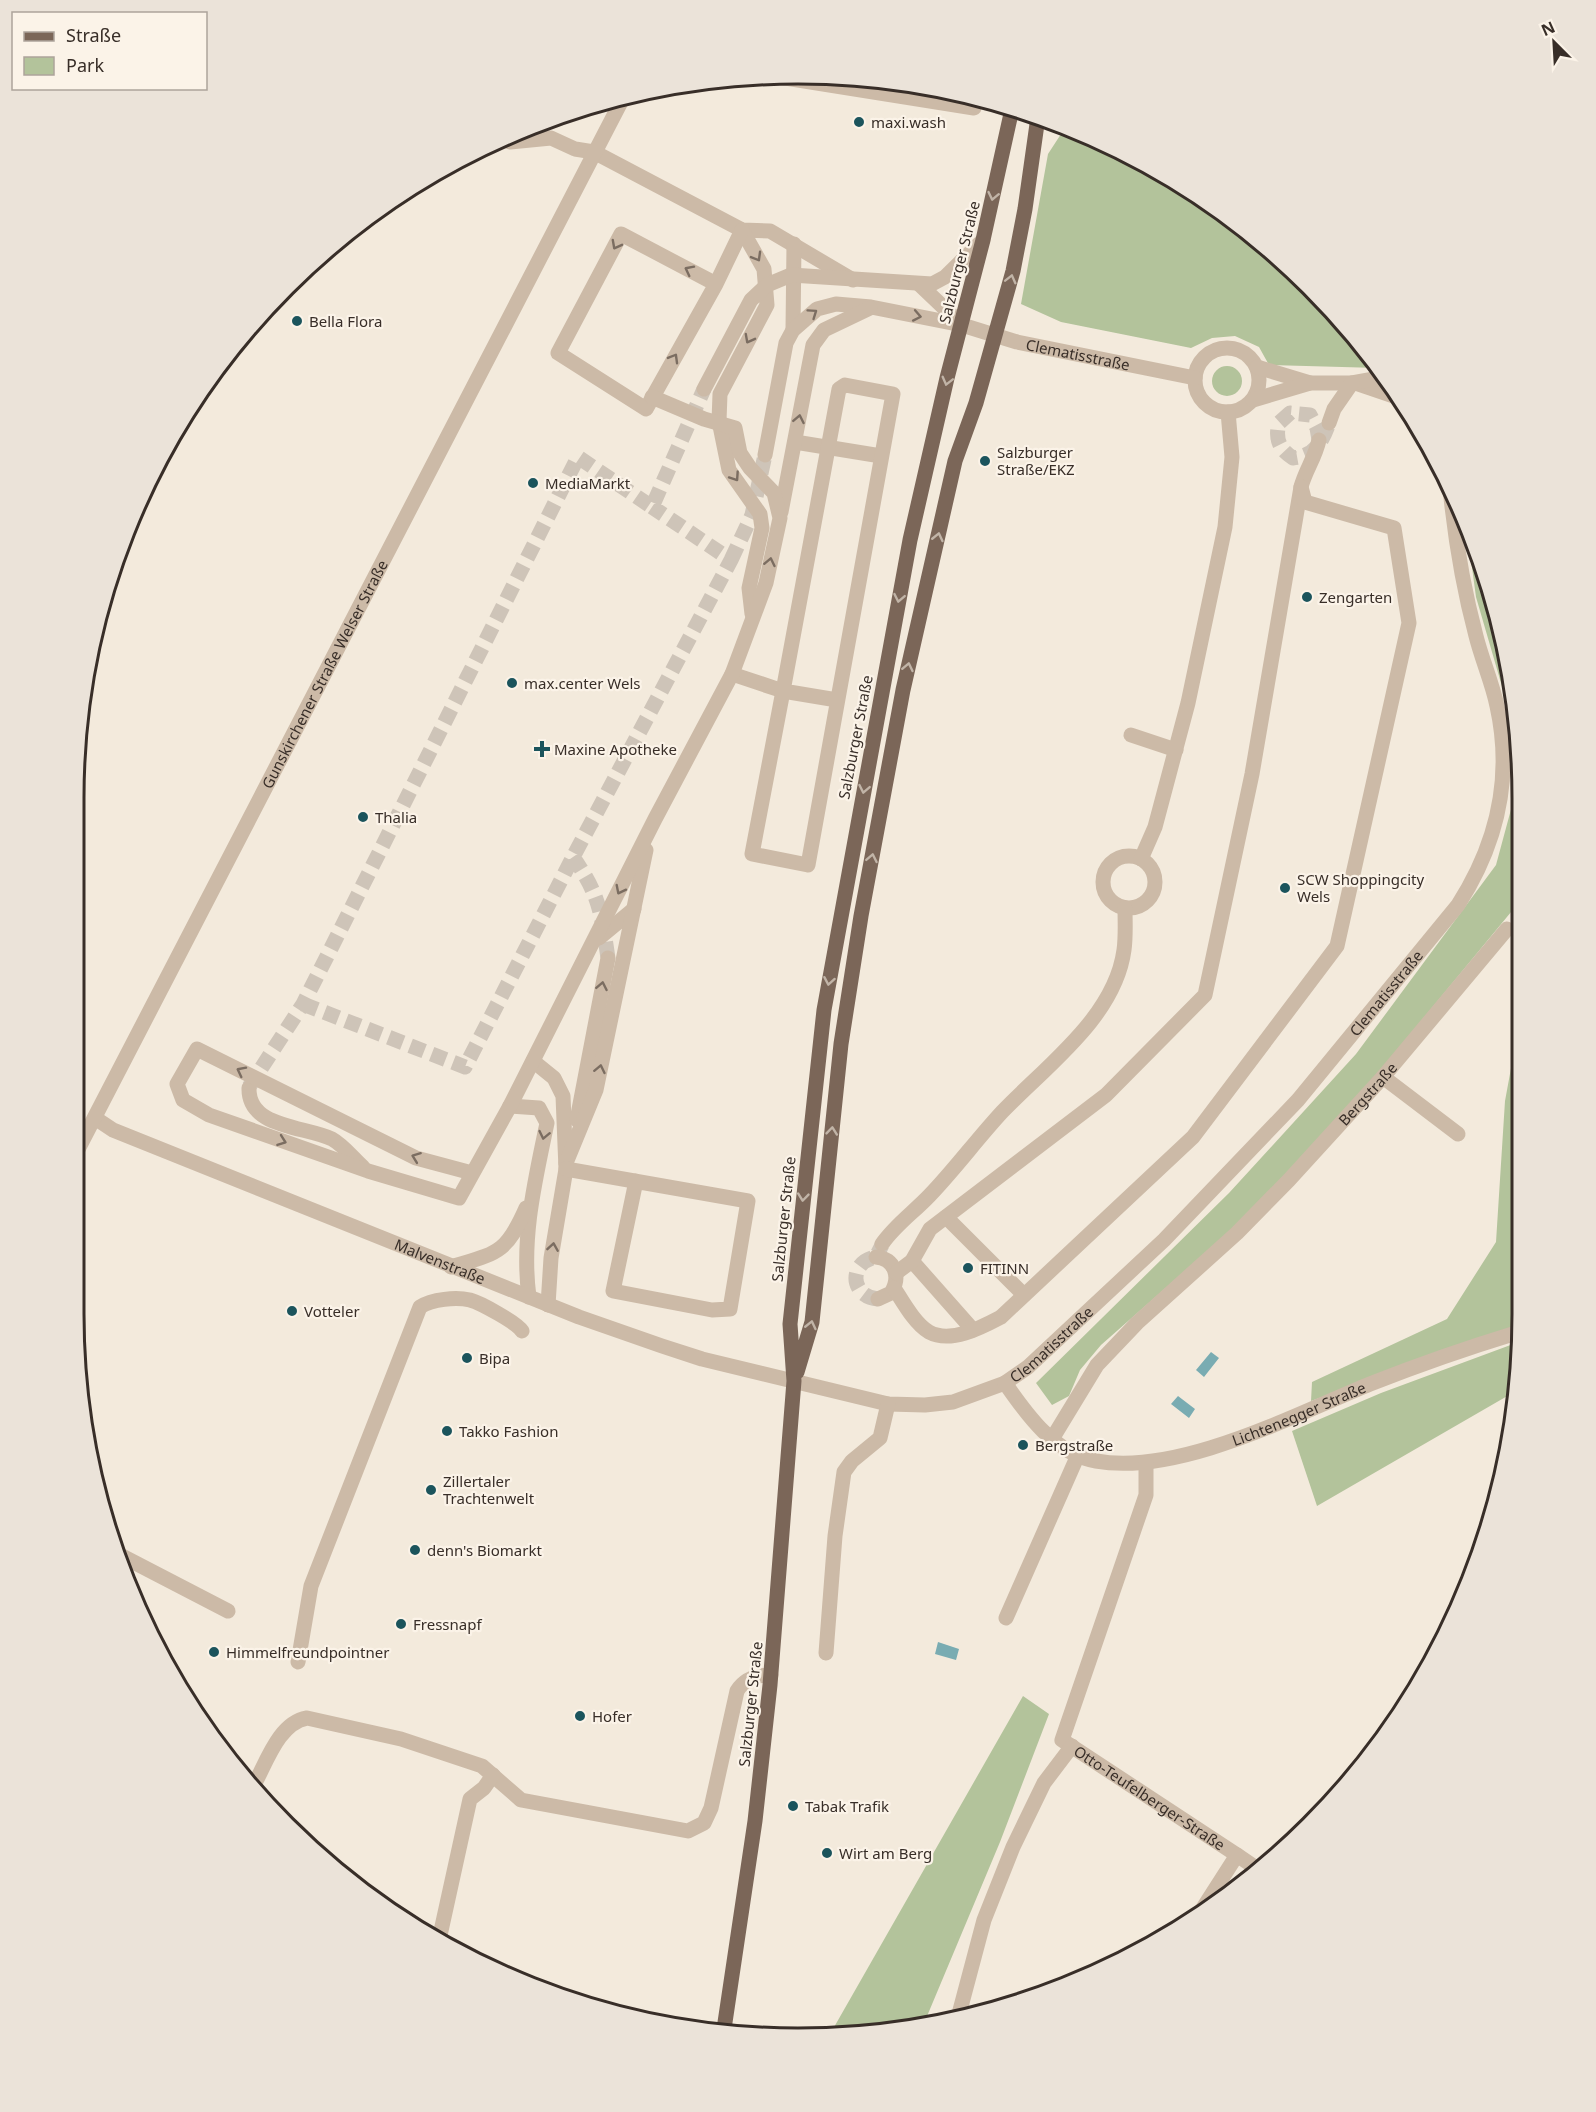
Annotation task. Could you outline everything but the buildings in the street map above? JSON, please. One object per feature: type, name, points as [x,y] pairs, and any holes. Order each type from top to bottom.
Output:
[{"type":"main road","name":"Salzburger Straße","points":[[725,2024],[755,1821],[771,1675],[794,1381],[790,1324],[824,1010],[910,540],[983,240],[1010,117]]},
{"type":"main road","name":"Salzburger Straße","points":[[794,1381],[812,1322],[841,1044],[861,916],[903,690],[955,461],[996,335],[1025,209],[1037,125]]},
{"type":"street","points":[[832,85],[974,108]]},
{"type":"street","name":"Gunskirchener Straße Welser Straße","points":[[84,1138],[617,107]]},
{"type":"street","points":[[518,141],[551,138],[575,149],[594,152],[742,231],[770,231],[853,280]]},
{"type":"street","points":[[716,284],[621,234],[558,353],[646,409],[716,284],[742,231]]},
{"type":"street","points":[[742,231],[764,269],[767,305],[720,394],[719,422],[729,470],[760,514],[762,528],[749,588],[752,618]]},
{"type":"street","points":[[704,389],[751,300],[767,285],[791,275],[932,284],[945,277],[983,240]]},
{"type":"street","points":[[765,455],[786,343],[793,330],[791,275],[794,244]]},
{"type":"street","points":[[919,284],[962,325]]},
{"type":"street","name":"Clematisstraße","points":[[793,330],[817,309],[836,304],[871,308],[962,325],[1017,342],[1195,378]]},
{"type":"street","points":[[472,1173],[416,1158],[197,1048],[177,1084],[183,1100],[209,1115],[368,1171],[459,1198],[510,1106],[732,674],[766,583],[813,345],[824,330],[871,308]]},
{"type":"street","points":[[1253,400],[1260,378],[1257,367],[1246,354],[1235,349],[1223,348],[1210,353],[1199,364],[1195,378],[1197,392],[1204,402],[1215,410],[1228,412],[1242,409],[1253,400],[1310,383],[1352,382],[1375,378]]},
{"type":"street","points":[[1257,367],[1310,383]]},
{"type":"street","points":[[1352,382],[1387,394]]},
{"type":"street","points":[[1329,423],[1334,409],[1352,382]]},
{"type":"street","points":[[845,385],[893,394],[808,865],[753,854],[828,448],[839,389],[845,385]]},
{"type":"street","points":[[652,397],[704,419],[735,428],[740,453],[750,468],[774,493],[780,518]]},
{"type":"street","points":[[1141,859],[1155,827],[1176,750],[1225,527],[1233,457],[1228,412]]},
{"type":"street","points":[[896,1273],[912,1261],[930,1229],[1106,1095],[1205,994],[1252,774],[1301,487],[1305,470],[1316,453],[1319,440]]},
{"type":"street","points":[[795,442],[880,456]]},
{"type":"street","points":[[894,1288],[910,1312],[930,1332],[947,1336],[973,1330],[1000,1317],[1193,1137],[1337,946],[1409,623],[1394,528],[1305,502],[1301,487]]},
{"type":"street","name":"Clematisstraße","points":[[1005,1383],[1059,1340],[1237,1166],[1312,1083],[1458,905],[1476,878],[1489,848],[1499,813],[1504,774],[1504,740],[1497,704],[1464,591],[1454,516]]},
{"type":"street","points":[[732,674],[783,691],[837,700]]},
{"type":"street","points":[[1131,735],[1176,750]]},
{"type":"street","points":[[572,1146],[596,1090],[634,909],[656,819]]},
{"type":"street","points":[[1126,856],[1141,859],[1147,864],[1155,878],[1152,894],[1141,905],[1125,908],[1117,906],[1105,893],[1103,876],[1112,863],[1126,856]]},
{"type":"street","points":[[878,1299],[885,1297],[894,1288],[896,1273],[879,1251],[890,1233],[931,1195],[981,1134],[1078,1035],[1098,1010],[1115,978],[1124,951],[1125,908]]},
{"type":"street","points":[[592,944],[634,909]]},
{"type":"street","name":"Bergstraße","points":[[1052,1439],[1097,1365],[1137,1323],[1245,1226],[1383,1077],[1507,929]]},
{"type":"street","points":[[548,1305],[551,1258],[566,1166],[572,1146],[608,958]]},
{"type":"street","points":[[533,1061],[554,1078],[563,1096],[566,1166]]},
{"type":"street","points":[[1383,1077],[1458,1134]]},
{"type":"street","points":[[249,1088],[248,1100],[260,1115],[334,1140],[368,1171]]},
{"type":"street","points":[[510,1106],[539,1108],[547,1123],[532,1194],[525,1263],[529,1297]]},
{"type":"street","name":"Malvenstraße","points":[[95,1118],[113,1130],[548,1305],[702,1359],[794,1381]]},
{"type":"street","points":[[566,1166],[747,1201],[730,1310],[712,1310],[613,1291],[636,1180]]},
{"type":"street","points":[[451,1267],[497,1253],[515,1232],[532,1194]]},
{"type":"street","points":[[946,1217],[1024,1294]]},
{"type":"street","points":[[912,1261],[973,1330]]},
{"type":"street","points":[[298,1662],[311,1586],[420,1307],[437,1300],[470,1300],[522,1331]]},
{"type":"street","name":"Lichtenegger Straße","points":[[1005,1383],[1032,1420],[1052,1439],[1078,1455],[1096,1461],[1146,1463],[1214,1447],[1374,1383],[1459,1351],[1511,1335]]},
{"type":"street","points":[[794,1381],[888,1404],[926,1405],[953,1402],[1005,1383]]},
{"type":"street","points":[[826,1653],[835,1536],[844,1472],[852,1461],[880,1438],[888,1404]]},
{"type":"street","points":[[1006,1618],[1078,1455]]},
{"type":"street","points":[[960,2009],[984,1920],[1013,1847],[1044,1783],[1067,1743],[1146,1496],[1146,1463]]},
{"type":"street","points":[[128,1559],[228,1611]]},
{"type":"street","points":[[257,1780],[286,1728],[295,1720],[307,1718],[401,1739],[482,1766],[521,1800],[675,1830],[698,1829],[704,1824],[711,1808],[737,1691],[745,1680],[771,1675]]},
{"type":"street","name":"Otto-Teufelberger-Straße","points":[[1067,1743],[1252,1865]]},
{"type":"street","points":[[442,1932],[470,1799],[484,1788],[493,1775]]},
{"type":"street","name":"Otto-Teufelberger-Straße","points":[[1209,1897],[1237,1855]]},
{"type":"green space","points":[[1061,134],[1114,158],[1195,204],[1269,261],[1303,293],[1335,327],[1367,368],[1269,365],[1259,347],[1235,336],[1212,338],[1191,348],[1061,322],[1021,304],[1048,154]]},
{"type":"green space","points":[[1227,366],[1238,370],[1242,381],[1238,392],[1227,396],[1216,392],[1212,381],[1216,370]]},
{"type":"green space","points":[[1471,560],[1488,613],[1504,693],[1476,597]]},
{"type":"green space","points":[[1512,806],[1512,911],[1360,1095],[1244,1219],[1101,1345],[1080,1370],[1069,1396],[1052,1405],[1036,1383],[1229,1193],[1356,1054],[1496,865]]},
{"type":"green space","points":[[1512,1063],[1511,1329],[1311,1401],[1312,1382],[1447,1319],[1496,1242],[1505,1101]]},
{"type":"green space","points":[[1511,1345],[1507,1396],[1317,1506],[1292,1431],[1381,1393]]},
{"type":"green space","points":[[1023,1696],[1049,1714],[1000,1842],[927,2016],[891,2022],[834,2026]]},
{"type":"water","points":[[1211,1352],[1219,1358],[1204,1377],[1196,1370]]},
{"type":"water","points":[[1178,1396],[1195,1409],[1189,1418],[1171,1404]]},
{"type":"water","points":[[938,1642],[959,1649],[956,1660],[935,1654]]},
{"type":"tunnel","points":[[249,1087],[303,1004],[578,457],[652,507],[704,389]]},
{"type":"tunnel","points":[[1319,440],[1317,428],[1310,415],[1290,413],[1279,423],[1279,443],[1284,451],[1293,458],[1301,457],[1317,447],[1329,423]]},
{"type":"tunnel","points":[[731,560],[752,515],[765,455]]},
{"type":"tunnel","points":[[303,1004],[465,1067],[573,857],[731,560],[652,507]]},
{"type":"tunnel","points":[[573,857],[589,883],[598,905],[608,958]]},
{"type":"tunnel","points":[[878,1299],[862,1292],[856,1279],[861,1265],[876,1257],[882,1245]]},
{"type":"place","name":"maxi.wash","points":[[859,122]]},
{"type":"place","name":"Bella Flora","points":[[297,321]]},
{"type":"place","name":"Salzburger Straße/EKZ","points":[[985,461]]},
{"type":"place","name":"MediaMarkt","points":[[533,483]]},
{"type":"place","name":"Zengarten","points":[[1307,597]]},
{"type":"place","name":"max.center Wels","points":[[512,683]]},
{"type":"place","name":"Maxine Apotheke","points":[[542,749]]},
{"type":"place","name":"Thalia","points":[[363,817]]},
{"type":"place","name":"SCW Shoppingcity Wels","points":[[1285,888]]},
{"type":"place","name":"FITINN","points":[[968,1268]]},
{"type":"place","name":"Votteler","points":[[292,1311]]},
{"type":"place","name":"Bipa","points":[[467,1358]]},
{"type":"place","name":"Takko Fashion","points":[[447,1431]]},
{"type":"place","name":"Bergstraße","points":[[1023,1445]]},
{"type":"place","name":"Zillertaler Trachtenwelt","points":[[431,1490]]},
{"type":"place","name":"denn's Biomarkt","points":[[415,1550]]},
{"type":"place","name":"Fressnapf","points":[[401,1624]]},
{"type":"place","name":"Himmelfreundpointner","points":[[214,1652]]},
{"type":"place","name":"Hofer","points":[[580,1716]]},
{"type":"place","name":"Tabak Trafik","points":[[793,1806]]},
{"type":"place","name":"Wirt am Berg","points":[[827,1853]]}]
